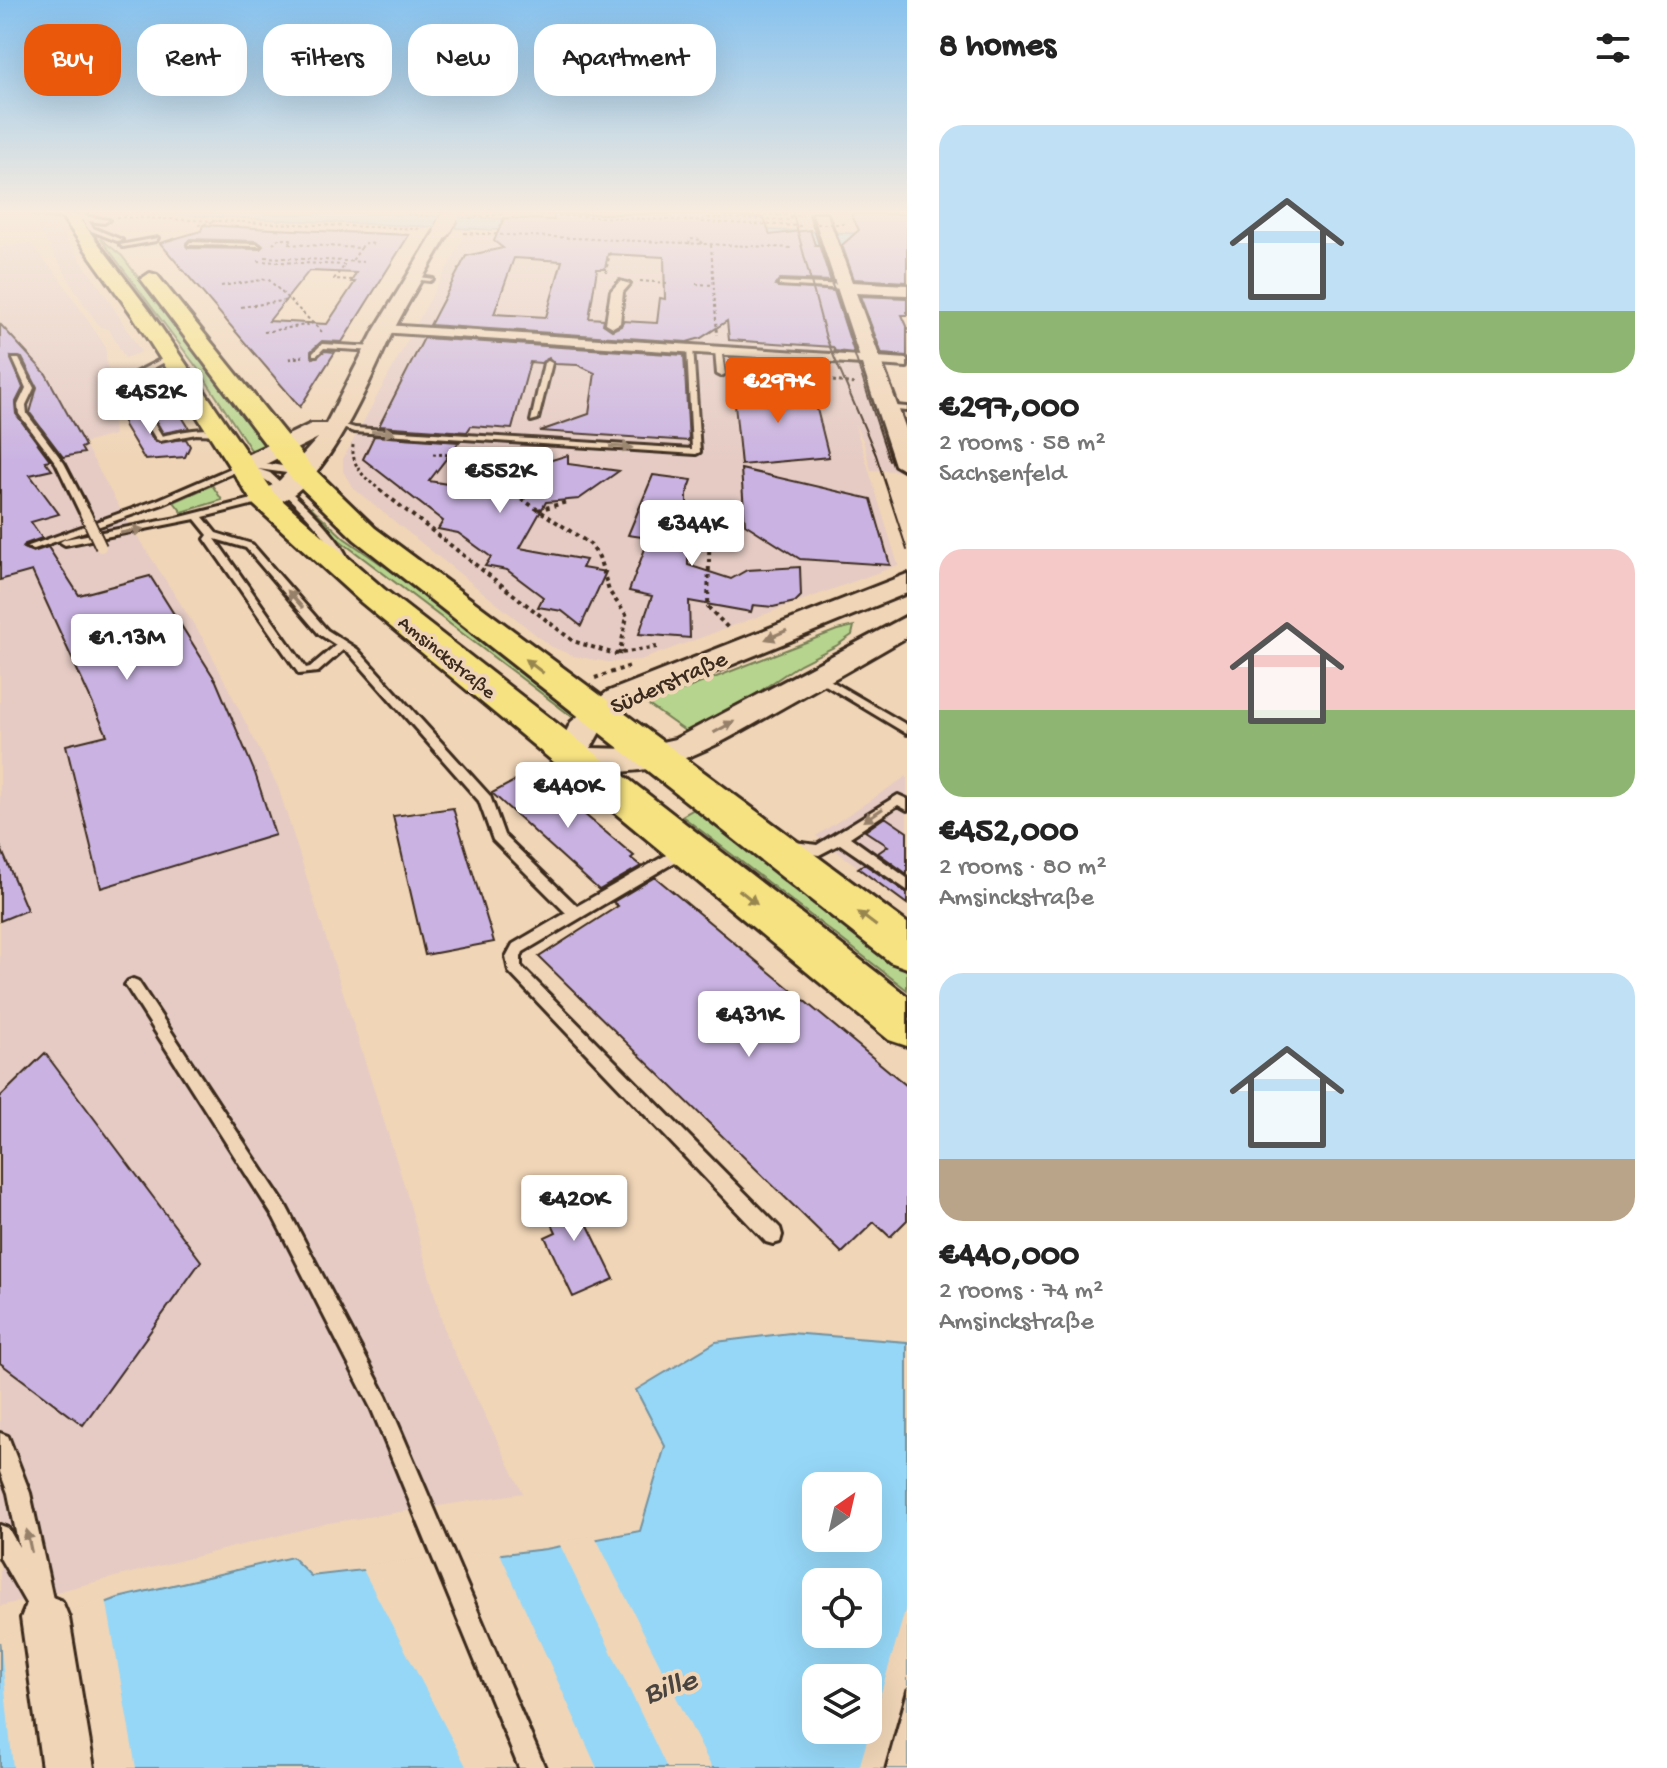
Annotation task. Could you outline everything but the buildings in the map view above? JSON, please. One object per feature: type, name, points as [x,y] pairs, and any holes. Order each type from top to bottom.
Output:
[{"type":"main road","name":"Amsinckstraße","points":[[130,297],[241,467],[282,477],[907,949]]},
{"type":"main road","name":"Amsinckstraße","points":[[158,297],[351,578],[907,1025]]},
{"type":"street","points":[[241,467],[282,477],[328,442],[385,329],[408,297]]},
{"type":"street","points":[[611,332],[616,297]]},
{"type":"street","points":[[848,297],[870,360],[897,408],[907,465]]},
{"type":"street","points":[[385,329],[611,332],[690,347],[907,363]]},
{"type":"street","name":"Süderstraße","points":[[572,756],[582,730],[596,713],[619,699],[907,583]]},
{"type":"street","points":[[848,605],[900,629]]},
{"type":"street","points":[[572,756],[595,762],[656,759],[687,747],[900,629]]},
{"type":"street","points":[[45,1618],[68,1768]]},
{"type":"lane","points":[[315,354],[322,346],[375,349]]},
{"type":"lane","points":[[335,424],[354,430],[696,452],[690,347]]},
{"type":"lane","points":[[718,349],[721,374]]},
{"type":"lane","points":[[170,357],[139,373],[142,409],[160,439],[196,432],[220,433]]},
{"type":"lane","points":[[16,361],[30,388],[22,405],[23,414],[60,463],[101,547]]},
{"type":"lane","points":[[534,419],[548,363]]},
{"type":"lane","points":[[142,409],[188,384]]},
{"type":"lane","points":[[529,441],[531,430]]},
{"type":"lane","points":[[241,467],[160,502],[31,547],[197,516],[282,477]]},
{"type":"lane","points":[[160,502],[177,521]]},
{"type":"lane","points":[[197,516],[211,533],[249,546],[323,632],[348,648],[485,799],[498,837],[576,914]]},
{"type":"lane","points":[[211,533],[210,539],[303,672],[314,670],[348,648]]},
{"type":"lane","points":[[816,675],[907,730]]},
{"type":"lane","points":[[768,843],[819,850],[898,799],[907,805]]},
{"type":"lane","points":[[840,837],[907,885]]},
{"type":"lane","points":[[687,849],[518,948],[513,957],[514,968],[773,1235]]},
{"type":"lane","points":[[133,985],[280,1212],[379,1403],[532,1768]]},
{"type":"lane","points":[[0,1444],[19,1493],[45,1618]]},
{"type":"lane","points":[[0,1536],[45,1618]]},
{"type":"path","points":[[286,297],[338,347]]},
{"type":"path","points":[[715,297],[718,349]]},
{"type":"path","points":[[241,307],[290,300]]},
{"type":"path","points":[[264,332],[313,324]]},
{"type":"path","points":[[833,381],[854,382],[857,388]]},
{"type":"path","points":[[353,445],[352,458],[362,476],[573,641],[600,653],[619,656],[636,656],[657,647]]},
{"type":"path","points":[[433,454],[473,456]]},
{"type":"path","points":[[497,470],[499,479],[513,495],[583,538],[599,554],[607,589],[627,616],[619,656]]},
{"type":"path","points":[[538,510],[567,502]]},
{"type":"path","points":[[710,511],[708,607],[730,631]]},
{"type":"shaded area","points":[[0,297],[72,297],[105,346],[114,435],[84,443],[123,514],[205,642],[278,787],[406,1191],[446,1336],[523,1493],[328,1523],[0,1606]]},
{"type":"shaded area","points":[[79,297],[106,297],[141,352],[125,358],[109,329],[100,327]]},
{"type":"shaded area","points":[[431,297],[841,297],[899,471],[871,470],[863,440],[855,425],[898,565],[640,660],[608,662],[574,656],[550,646],[353,488],[343,471],[343,459]]},
{"type":"shaded area","points":[[907,776],[907,903],[816,836]]},
{"type":"green space","points":[[144,297],[153,297],[266,447],[251,450],[201,373]]},
{"type":"green space","points":[[212,485],[222,500],[182,512],[174,502]]},
{"type":"green space","points":[[311,507],[344,538],[579,716],[575,719],[338,539],[307,509]]},
{"type":"green space","points":[[854,626],[852,635],[836,646],[800,664],[728,713],[688,733],[647,704],[837,630]]},
{"type":"green space","points":[[696,808],[907,971],[907,990],[682,816]]},
{"type":"water","name":"Bille","points":[[790,1333],[907,1342],[907,1768],[0,1768],[0,1643],[118,1598],[292,1557],[311,1576],[546,1549],[640,1531],[665,1446],[636,1390],[716,1342]]},
{"type":"pier","points":[[595,1536],[712,1768],[667,1768],[559,1543]]},
{"type":"pier","points":[[499,1551],[597,1768],[467,1768],[361,1566]]},
{"type":"pier","points":[[106,1598],[136,1768],[13,1768],[0,1639]]},
{"type":"pier","points":[[907,1604],[907,1768],[859,1768],[866,1744],[882,1744],[882,1689]]},
{"type":"tram line","points":[[815,297],[826,338],[876,455],[907,550]]},
{"type":"tram line","points":[[836,297],[889,460]]},
{"type":"tram line","points":[[885,1768],[907,1689]]}]
